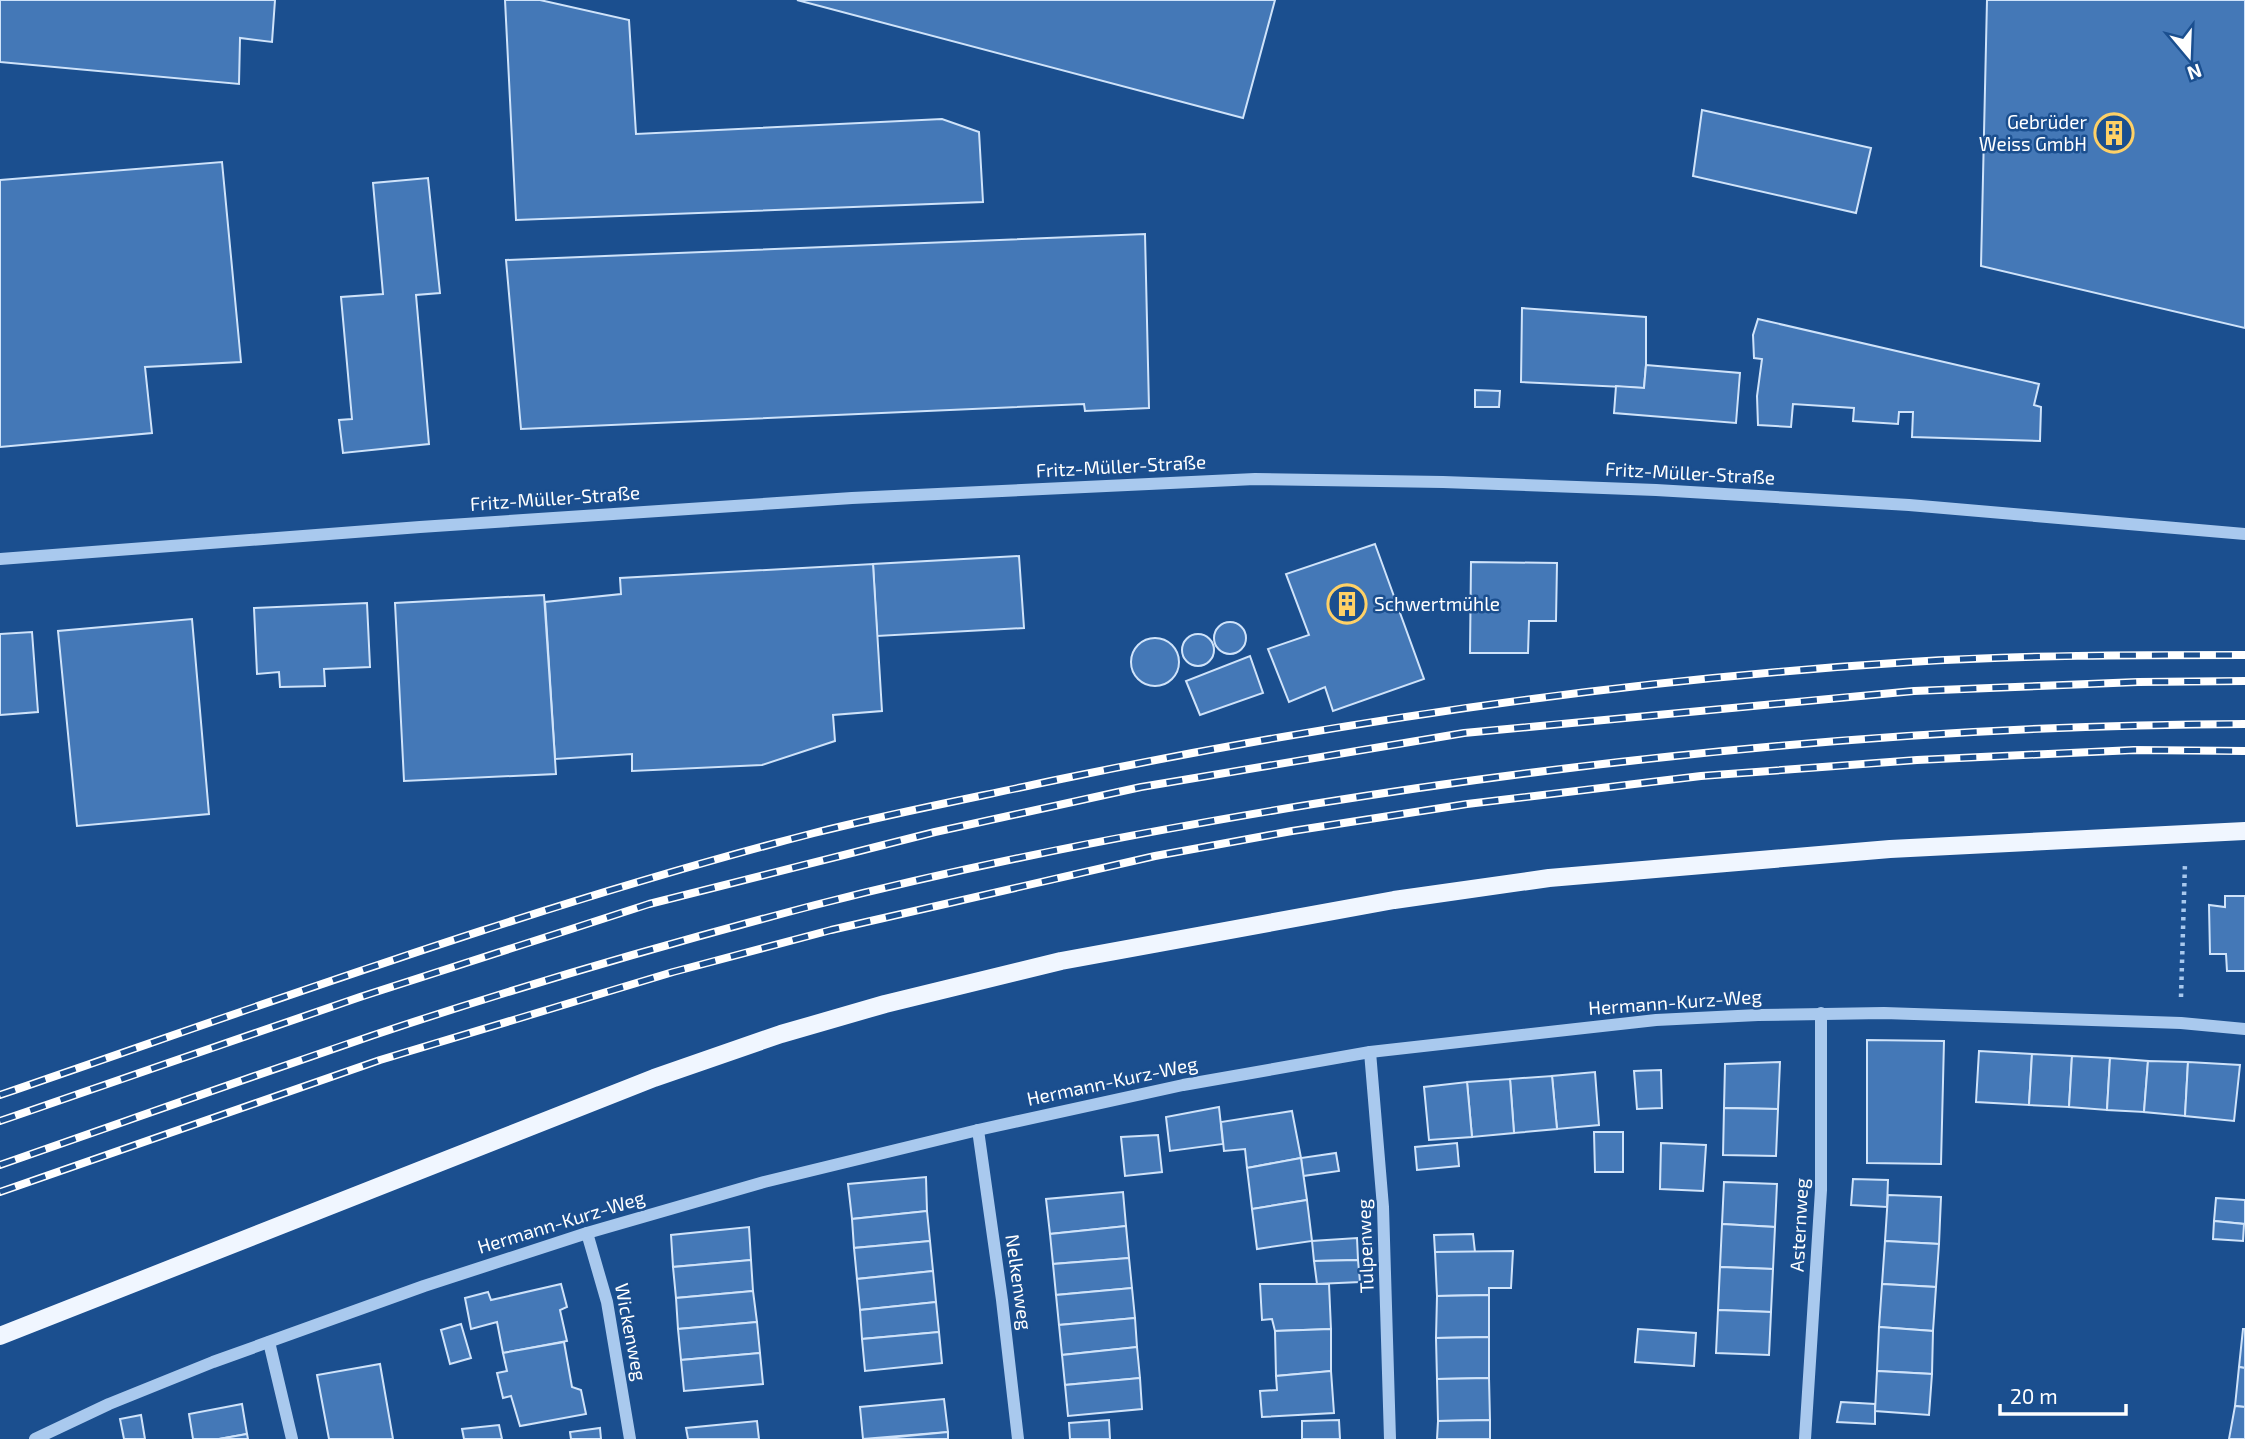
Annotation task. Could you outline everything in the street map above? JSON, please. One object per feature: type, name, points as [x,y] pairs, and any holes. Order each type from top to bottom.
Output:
[{"type":"main road","points":[[0,1336],[667,1074],[781,1034],[1061,961],[1394,900],[1549,878],[1877,850],[2245,831]]},
{"type":"street","name":"Fritz-Müller-Straße","points":[[0,559],[838,499],[1255,479],[1443,482],[1656,490],[1909,505],[2245,534]]},
{"type":"street","name":"Hermann-Kurz-Weg","points":[[34,1439],[109,1405],[270,1342],[424,1286],[587,1233],[764,1182],[978,1130],[1182,1085],[1370,1052],[1656,1020],[1821,1013],[2181,1023],[2245,1029]]},
{"type":"street","name":"Asternweg","points":[[1805,1439],[1821,1190],[1821,1013]]},
{"type":"street","name":"Tulpenweg","points":[[1370,1052],[1384,1207],[1390,1439]]},
{"type":"street","name":"Nelkenweg","points":[[978,1130],[1018,1439]]},
{"type":"street","name":"Wickenweg","points":[[587,1233],[607,1302],[630,1439]]},
{"type":"street","points":[[270,1342],[292,1439]]},
{"type":"path","points":[[2181,1023],[2186,835]]},
{"type":"building","points":[[0,0],[275,0],[272,42],[240,38],[239,84],[0,62]]},
{"type":"building","points":[[505,0],[540,0],[629,20],[636,134],[942,119],[979,132],[983,202],[516,220]]},
{"type":"building","points":[[797,0],[1275,0],[1243,118]]},
{"type":"building","name":"Gebrüder Weiss GmbH","points":[[1987,0],[2245,0],[2245,328],[1981,266]]},
{"type":"building","points":[[1702,110],[1871,148],[1856,213],[1693,176]]},
{"type":"building","points":[[222,162],[241,362],[145,367],[152,433],[0,447],[0,180]]},
{"type":"building","points":[[428,178],[440,293],[416,295],[429,444],[343,453],[339,420],[352,419],[341,297],[383,294],[373,183]]},
{"type":"building","points":[[1145,234],[1149,408],[1085,411],[1084,404],[521,429],[506,260]]},
{"type":"building","points":[[1522,308],[1646,317],[1644,388],[1521,382]]},
{"type":"building","points":[[1758,319],[2039,384],[2034,405],[2041,407],[2040,441],[1912,437],[1913,412],[1899,412],[1898,424],[1853,421],[1854,408],[1793,404],[1791,427],[1758,425],[1757,396],[1762,359],[1754,358],[1753,335]]},
{"type":"building","points":[[1646,365],[1740,373],[1736,423],[1614,413],[1616,386],[1644,388]]},
{"type":"building","points":[[1475,390],[1500,391],[1499,407],[1475,407]]},
{"type":"building","name":"Schwertmühle","points":[[1375,544],[1424,679],[1333,711],[1325,687],[1289,702],[1268,649],[1309,635],[1286,574]]},
{"type":"building","points":[[1019,556],[1024,628],[877,636],[873,564]]},
{"type":"building","points":[[1471,562],[1557,563],[1556,621],[1529,621],[1528,653],[1470,653]]},
{"type":"building","points":[[873,564],[882,711],[833,715],[835,741],[762,765],[632,771],[632,754],[555,759],[545,602],[621,594],[620,578]]},
{"type":"building","points":[[544,595],[556,774],[404,781],[395,603]]},
{"type":"building","points":[[367,603],[370,667],[324,669],[325,686],[280,687],[279,672],[257,674],[254,608]]},
{"type":"building","points":[[192,619],[209,814],[77,826],[58,631]]},
{"type":"building","points":[[1230,622],[1242,626],[1246,638],[1242,650],[1230,654],[1218,650],[1214,638],[1218,626]]},
{"type":"building","points":[[32,632],[38,712],[0,715],[0,634]]},
{"type":"building","points":[[1198,634],[1210,638],[1214,650],[1210,662],[1198,666],[1186,662],[1182,650],[1186,638]]},
{"type":"building","points":[[1155,638],[1172,645],[1179,662],[1172,679],[1155,686],[1138,679],[1131,662],[1138,645]]},
{"type":"building","points":[[1250,656],[1263,693],[1200,715],[1186,681]]},
{"type":"building","points":[[2225,896],[2245,896],[2245,971],[2227,971],[2226,954],[2210,954],[2209,905],[2225,907]]},
{"type":"building","points":[[1867,1040],[1944,1041],[1941,1164],[1867,1163]]},
{"type":"building","points":[[1979,1051],[2032,1054],[2029,1105],[1976,1102]]},
{"type":"building","points":[[2032,1054],[2072,1056],[2069,1107],[2029,1105]]},
{"type":"building","points":[[2072,1056],[2110,1058],[2107,1110],[2069,1107]]},
{"type":"building","points":[[2110,1058],[2148,1061],[2144,1112],[2107,1110]]},
{"type":"building","points":[[2148,1061],[2188,1062],[2185,1116],[2144,1112]]},
{"type":"building","points":[[1780,1062],[1778,1109],[1724,1108],[1725,1064]]},
{"type":"building","points":[[2188,1062],[2240,1065],[2234,1121],[2185,1116]]},
{"type":"building","points":[[1661,1070],[1662,1108],[1637,1109],[1634,1071]]},
{"type":"building","points":[[1595,1072],[1599,1125],[1557,1129],[1552,1076]]},
{"type":"building","points":[[1552,1076],[1557,1129],[1514,1133],[1510,1079]]},
{"type":"building","points":[[1510,1079],[1514,1133],[1472,1137],[1467,1082]]},
{"type":"building","points":[[1467,1082],[1472,1137],[1429,1140],[1424,1087]]},
{"type":"building","points":[[1219,1107],[1223,1144],[1170,1151],[1166,1117]]},
{"type":"building","points":[[1724,1108],[1778,1109],[1776,1156],[1723,1155]]},
{"type":"building","points":[[1292,1111],[1301,1158],[1247,1168],[1245,1149],[1224,1151],[1221,1122]]},
{"type":"building","points":[[1594,1132],[1623,1132],[1623,1172],[1595,1172]]},
{"type":"building","points":[[1158,1135],[1162,1172],[1125,1176],[1121,1137]]},
{"type":"building","points":[[1457,1143],[1459,1166],[1417,1170],[1415,1147]]},
{"type":"building","points":[[1661,1143],[1706,1145],[1703,1191],[1660,1189]]},
{"type":"building","points":[[1336,1153],[1339,1171],[1303,1176],[1301,1158]]},
{"type":"building","points":[[1301,1158],[1307,1200],[1252,1209],[1247,1168]]},
{"type":"building","points":[[926,1177],[927,1211],[852,1219],[848,1184]]},
{"type":"building","points":[[1853,1179],[1888,1180],[1887,1207],[1851,1205]]},
{"type":"building","points":[[1724,1182],[1777,1184],[1775,1227],[1722,1224]]},
{"type":"building","points":[[1123,1192],[1126,1226],[1050,1234],[1046,1199]]},
{"type":"building","points":[[1888,1195],[1941,1197],[1939,1244],[1885,1241]]},
{"type":"building","points":[[2216,1198],[2245,1200],[2245,1224],[2214,1221]]},
{"type":"building","points":[[1307,1200],[1312,1241],[1257,1249],[1252,1209]]},
{"type":"building","points":[[927,1211],[930,1241],[854,1248],[852,1219]]},
{"type":"building","points":[[2214,1221],[2244,1224],[2243,1241],[2213,1239]]},
{"type":"building","points":[[1722,1224],[1775,1227],[1773,1269],[1720,1267]]},
{"type":"building","points":[[1126,1226],[1129,1258],[1053,1264],[1050,1234]]},
{"type":"building","points":[[749,1227],[751,1260],[673,1267],[671,1235]]},
{"type":"building","points":[[1473,1234],[1475,1252],[1435,1252],[1434,1235]]},
{"type":"building","points":[[1357,1238],[1358,1260],[1314,1261],[1312,1241]]},
{"type":"building","points":[[930,1241],[933,1271],[857,1279],[854,1248]]},
{"type":"building","points":[[1885,1241],[1939,1244],[1936,1287],[1882,1284]]},
{"type":"building","points":[[1513,1251],[1511,1288],[1489,1288],[1489,1295],[1437,1296],[1435,1252]]},
{"type":"building","points":[[1129,1258],[1132,1288],[1056,1295],[1053,1264]]},
{"type":"building","points":[[751,1260],[753,1291],[676,1298],[673,1267]]},
{"type":"building","points":[[1358,1260],[1360,1282],[1317,1284],[1314,1261]]},
{"type":"building","points":[[1720,1267],[1773,1269],[1771,1312],[1718,1310]]},
{"type":"building","points":[[933,1271],[936,1302],[860,1310],[857,1279]]},
{"type":"building","points":[[561,1284],[567,1307],[560,1310],[567,1341],[503,1353],[497,1322],[471,1329],[465,1298],[488,1292],[491,1300]]},
{"type":"building","points":[[1260,1284],[1329,1284],[1331,1329],[1275,1331],[1272,1319],[1262,1320]]},
{"type":"building","points":[[1882,1284],[1936,1287],[1933,1331],[1879,1327]]},
{"type":"building","points":[[1132,1288],[1135,1318],[1059,1325],[1056,1295]]},
{"type":"building","points":[[753,1291],[757,1322],[678,1329],[676,1298]]},
{"type":"building","points":[[1489,1295],[1489,1337],[1436,1338],[1437,1296]]},
{"type":"building","points":[[936,1302],[939,1332],[862,1339],[860,1310]]},
{"type":"building","points":[[1718,1310],[1771,1312],[1769,1355],[1716,1353]]},
{"type":"building","points":[[1135,1318],[1137,1347],[1062,1355],[1059,1325]]},
{"type":"building","points":[[757,1322],[760,1353],[681,1360],[678,1329]]},
{"type":"building","points":[[461,1324],[471,1358],[450,1364],[441,1330]]},
{"type":"building","points":[[1879,1327],[1933,1331],[1932,1374],[1877,1371]]},
{"type":"building","points":[[1331,1329],[1331,1371],[1276,1376],[1275,1331]]},
{"type":"building","points":[[1638,1329],[1696,1333],[1694,1366],[1635,1362]]},
{"type":"building","points":[[2245,1329],[2245,1368],[2239,1367]]},
{"type":"building","points":[[939,1332],[942,1363],[865,1371],[862,1339]]},
{"type":"building","points":[[1489,1337],[1489,1378],[1437,1379],[1436,1338]]},
{"type":"building","points":[[564,1342],[572,1387],[581,1390],[586,1414],[520,1426],[511,1396],[503,1398],[497,1373],[507,1371],[503,1353]]},
{"type":"building","points":[[1137,1347],[1140,1378],[1065,1385],[1062,1355]]},
{"type":"building","points":[[760,1353],[763,1384],[684,1391],[681,1360]]},
{"type":"building","points":[[380,1364],[393,1439],[329,1439],[317,1375]]},
{"type":"building","points":[[2239,1367],[2245,1368],[2245,1407],[2235,1406]]},
{"type":"building","points":[[1331,1371],[1334,1413],[1262,1417],[1260,1391],[1277,1390],[1276,1376]]},
{"type":"building","points":[[1877,1371],[1932,1374],[1929,1415],[1875,1411]]},
{"type":"building","points":[[1140,1378],[1142,1409],[1068,1416],[1065,1385]]},
{"type":"building","points":[[1489,1378],[1490,1420],[1438,1421],[1437,1379]]},
{"type":"building","points":[[944,1399],[948,1432],[863,1439],[860,1407]]},
{"type":"building","points":[[1841,1402],[1875,1404],[1875,1424],[1837,1422]]},
{"type":"building","points":[[242,1404],[247,1434],[219,1439],[193,1439],[189,1414]]},
{"type":"building","points":[[2235,1406],[2245,1407],[2245,1439],[2229,1439]]},
{"type":"building","points":[[141,1415],[145,1439],[124,1439],[120,1419]]},
{"type":"building","points":[[1109,1420],[1110,1439],[1070,1439],[1069,1423]]},
{"type":"building","points":[[1339,1420],[1340,1439],[1302,1439],[1302,1421]]},
{"type":"building","points":[[1490,1420],[1490,1439],[1437,1439],[1438,1421]]},
{"type":"building","points":[[757,1421],[759,1439],[688,1439],[686,1428]]},
{"type":"building","points":[[499,1425],[502,1439],[464,1439],[462,1429]]},
{"type":"building","points":[[600,1428],[601,1439],[571,1439],[570,1432]]},
{"type":"building","points":[[948,1432],[948,1439],[876,1439]]},
{"type":"building","points":[[247,1434],[248,1439],[219,1439]]},
{"type":"railway","points":[[0,1095],[404,956],[711,861],[873,819],[1157,760],[1371,722],[1694,680],[1952,660],[2245,655]]},
{"type":"railway","points":[[0,1121],[360,997],[649,904],[935,832],[1141,787],[1464,733],[1914,691],[2138,682],[2245,681]]},
{"type":"railway","points":[[0,1165],[371,1036],[592,967],[815,905],[1063,849],[1313,804],[1661,757],[2011,730],[2245,724]]},
{"type":"railway","points":[[0,1192],[380,1060],[673,972],[831,930],[1155,856],[1292,831],[1467,804],[1701,776],[1917,760],[2134,750],[2245,751]]},
{"type":"place","name":"Gebrüder Weiss GmbH","points":[[2114,133]]},
{"type":"place","name":"Schwertmühle","points":[[1347,604]]}]
